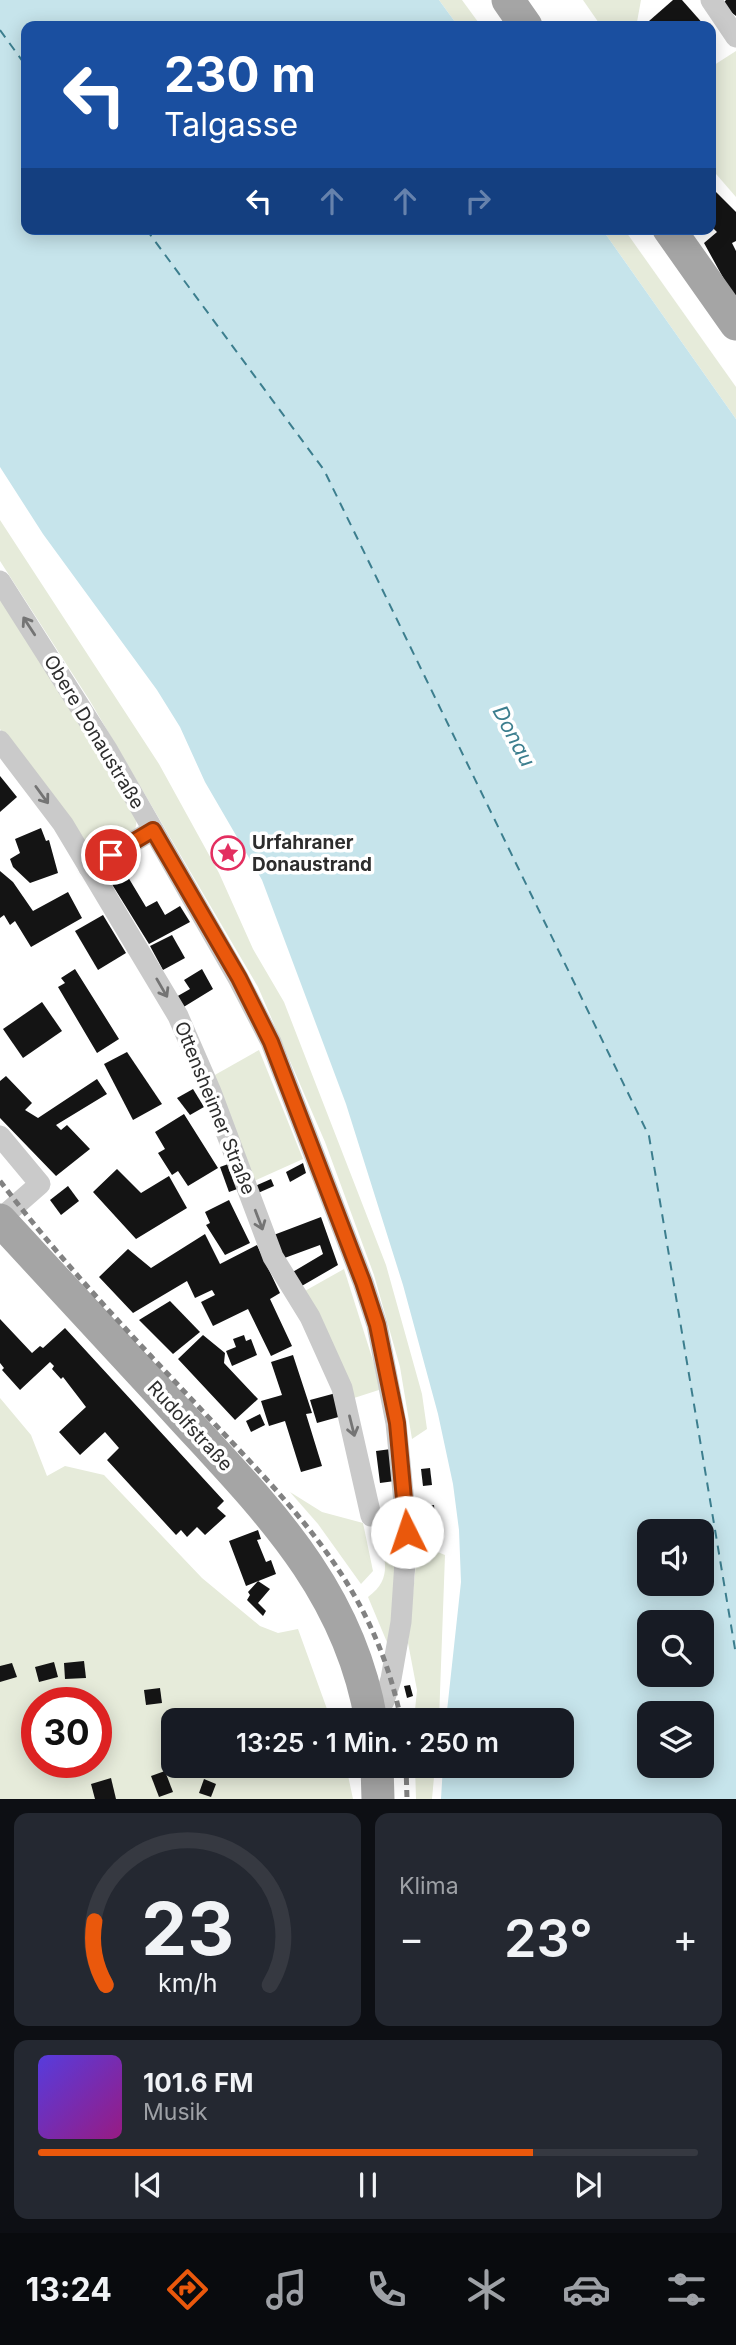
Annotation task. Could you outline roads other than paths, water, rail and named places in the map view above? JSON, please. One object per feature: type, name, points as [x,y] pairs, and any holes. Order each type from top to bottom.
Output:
[{"type":"main road","points":[[508,0],[523,21]]},
{"type":"main road","points":[[673,235],[736,324]]},
{"type":"main road","name":"Rudolfstraße","points":[[0,1219],[288,1534],[316,1575],[352,1651],[368,1708]]},
{"type":"main road","points":[[377,1778],[378,1799]]},
{"type":"street","points":[[711,0],[736,37]]},
{"type":"street","name":"Obere Donaustraße","points":[[0,581],[108,751],[221,946],[271,1042],[363,1282],[386,1366],[397,1423],[405,1500],[406,1564],[397,1652],[387,1693],[376,1708]]},
{"type":"street","name":"Ottensheimer Straße","points":[[0,741],[63,824],[178,1016],[211,1092],[273,1257],[325,1347],[348,1411],[370,1510],[405,1500]]},
{"type":"street","points":[[89,868],[153,830]]},
{"type":"street","name":"Rudolfstraße","points":[[0,1136],[40,1184],[0,1219]]},
{"type":"water","name":"Donau","points":[[0,0],[439,0],[454,21],[21,21],[21,235],[606,235],[736,419],[736,1799],[441,1799],[442,1778],[574,1778],[574,1708],[447,1708],[461,1582],[459,1530],[453,1484],[438,1414],[403,1285],[346,1104],[262,880],[205,782],[180,727],[157,690],[43,534],[0,467]]},
{"type":"railway","points":[[0,1181],[70,1267],[263,1476],[323,1547],[370,1626],[388,1671],[398,1708]]},
{"type":"railway","points":[[406,1778],[407,1799]]},
{"type":"place","name":"Urfahraner Donaustrand","points":[[228,853]]}]
